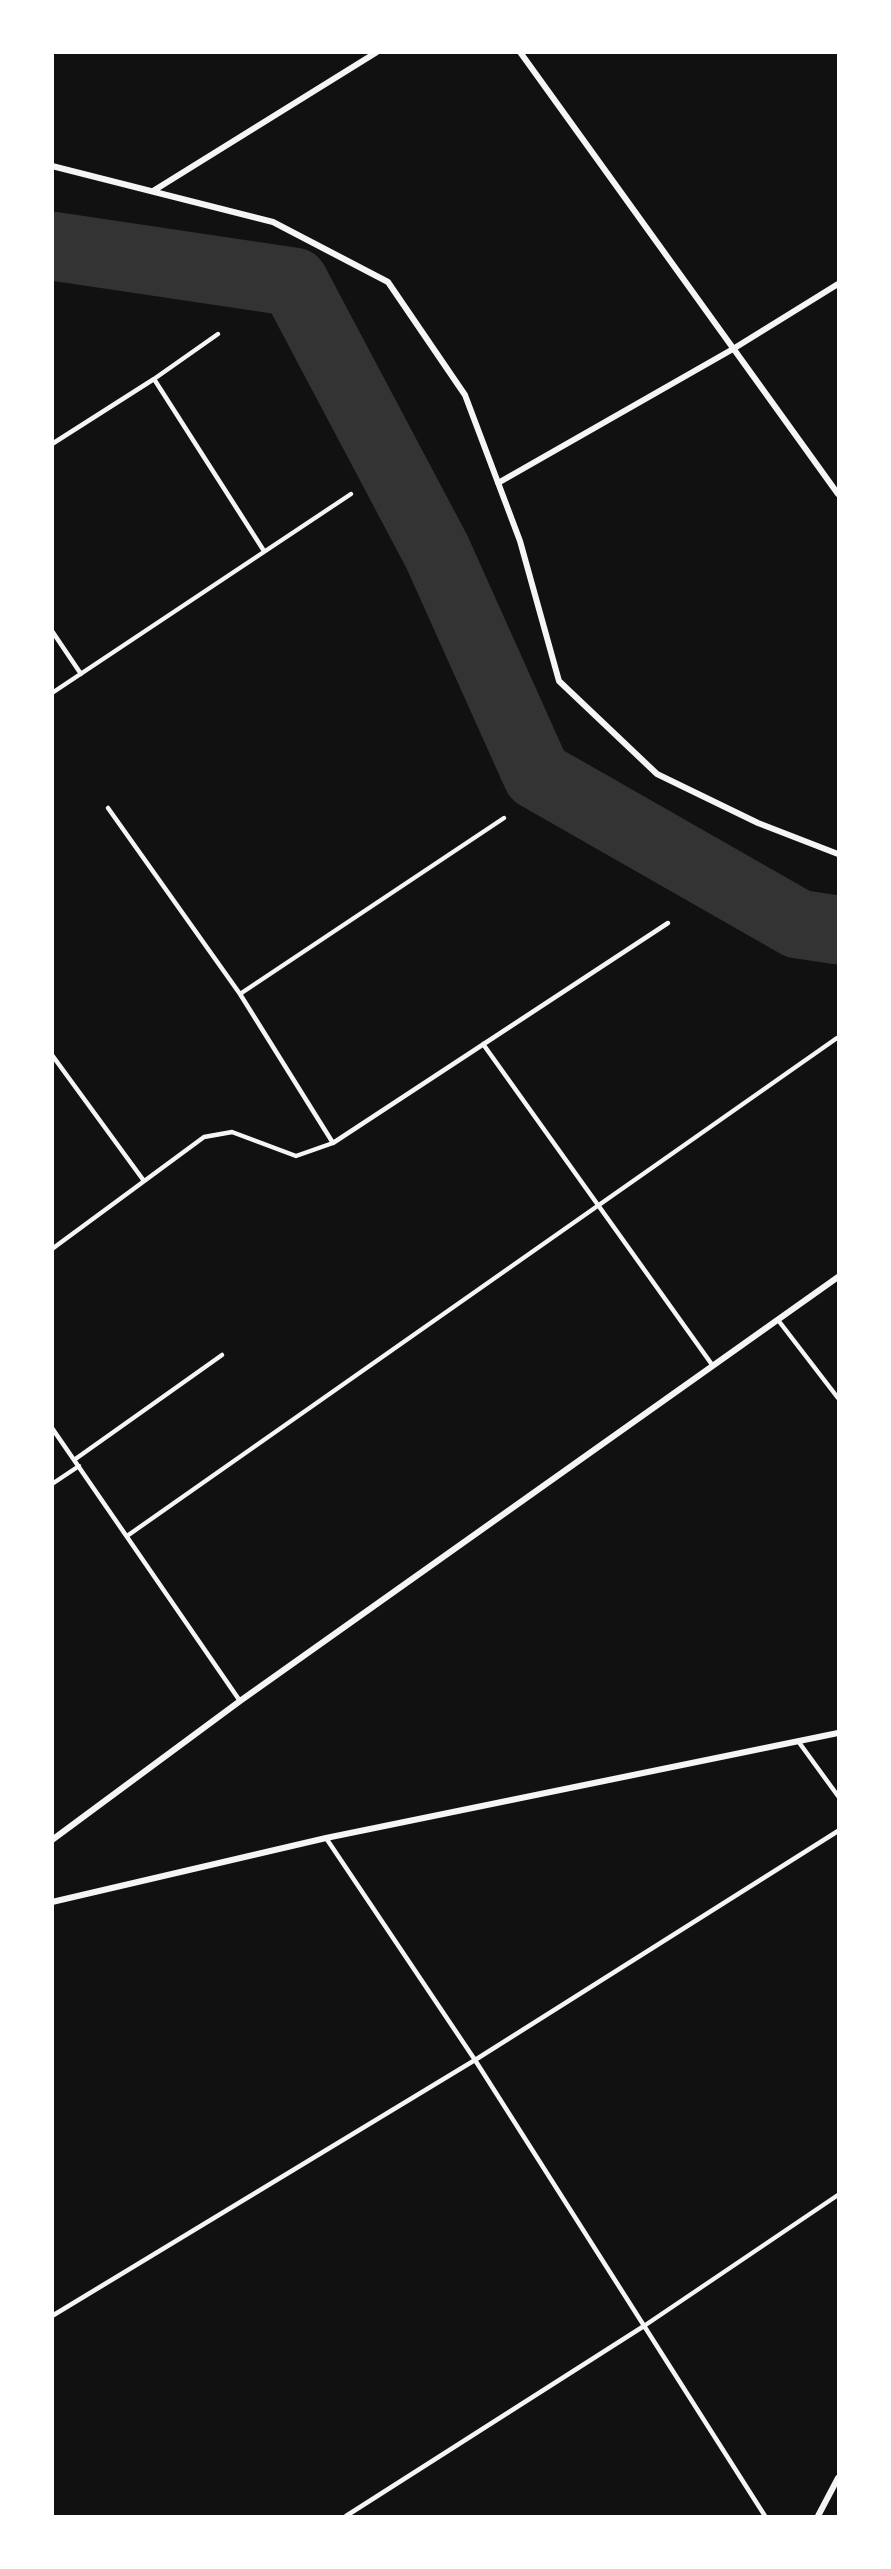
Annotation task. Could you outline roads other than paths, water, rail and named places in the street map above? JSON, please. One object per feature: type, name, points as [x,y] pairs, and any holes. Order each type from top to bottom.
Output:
[{"type":"street","points":[[153,191],[377,52]]},
{"type":"street","points":[[520,52],[838,494]]},
{"type":"street","points":[[52,166],[273,222],[388,282],[465,394],[520,541],[560,681],[657,774],[758,823],[838,854]]},
{"type":"street","points":[[498,483],[733,349],[838,284]]},
{"type":"street","points":[[52,1840],[240,1701],[838,1277]]},
{"type":"street","points":[[52,1902],[326,1839],[838,1733]]},
{"type":"street","points":[[818,2517],[838,2478]]},
{"type":"lane","points":[[52,444],[154,379],[218,334]]},
{"type":"lane","points":[[154,379],[264,551]]},
{"type":"lane","points":[[52,693],[351,494]]},
{"type":"lane","points":[[52,631],[81,674]]},
{"type":"lane","points":[[108,808],[240,994],[333,1143]]},
{"type":"lane","points":[[240,994],[504,818]]},
{"type":"lane","points":[[52,1249],[204,1137],[231,1132],[296,1156],[333,1143],[668,923]]},
{"type":"lane","points":[[127,1536],[837,1038]]},
{"type":"lane","points":[[483,1044],[713,1366]]},
{"type":"lane","points":[[52,1055],[144,1181]]},
{"type":"lane","points":[[778,1320],[838,1398]]},
{"type":"lane","points":[[74,1460],[222,1355]]},
{"type":"lane","points":[[52,1428],[240,1701]]},
{"type":"lane","points":[[52,1484],[79,1466]]},
{"type":"lane","points":[[798,1742],[838,1796]]},
{"type":"lane","points":[[52,2316],[475,2060],[838,1831]]},
{"type":"lane","points":[[326,1839],[475,2060],[765,2517]]},
{"type":"lane","points":[[346,2517],[644,2326],[838,2195]]},
{"type":"waterway","points":[[52,246],[294,282],[437,552],[537,775],[798,924],[838,930]]}]
